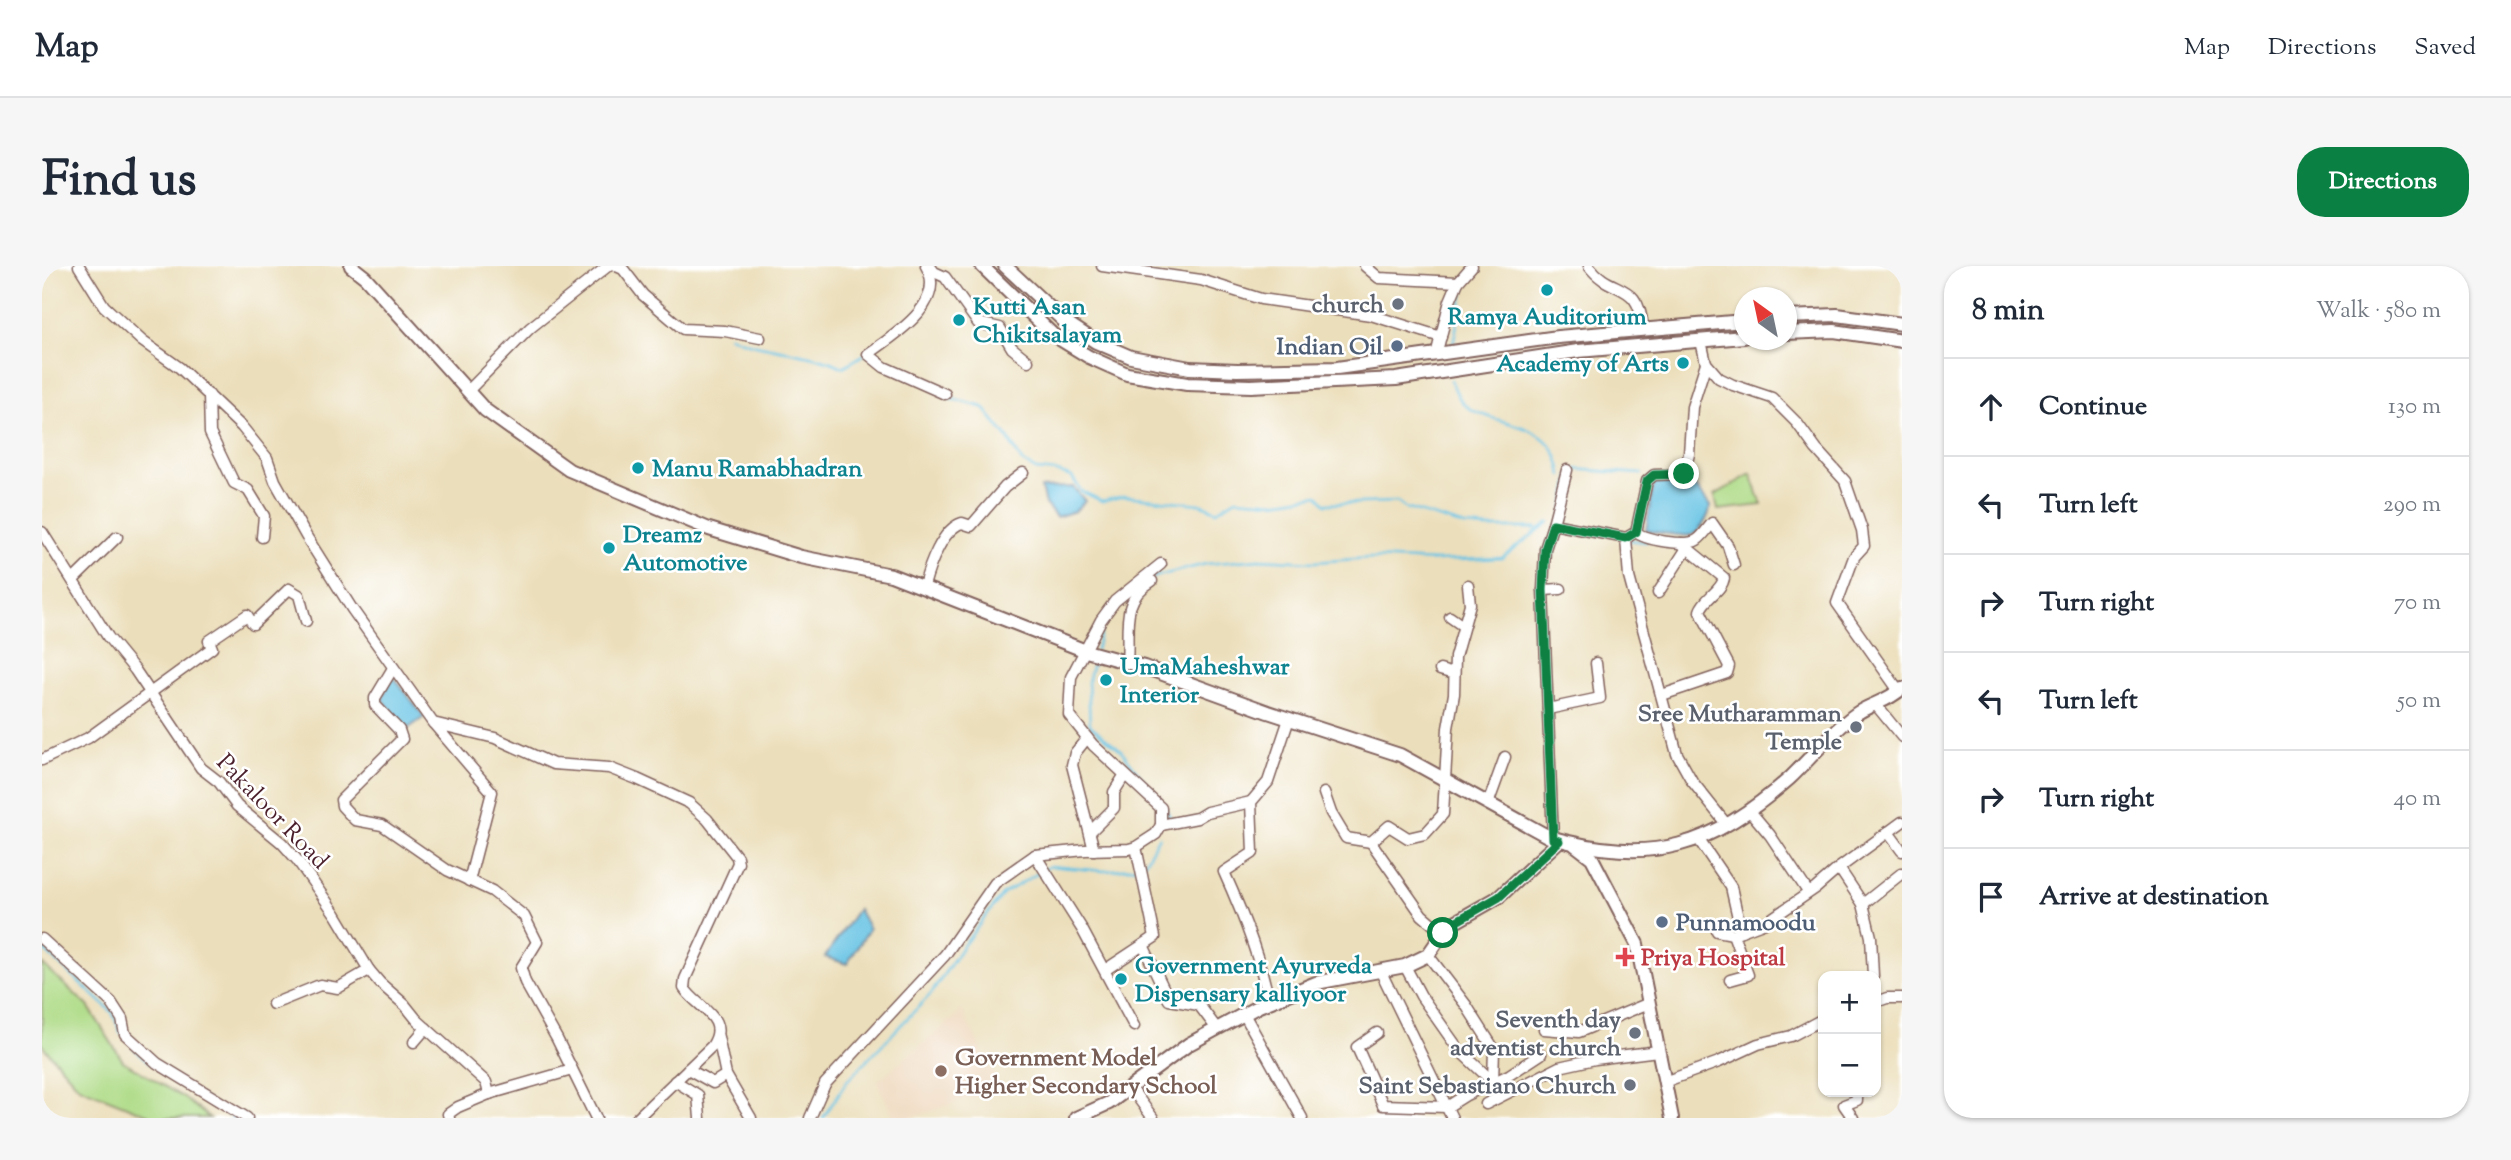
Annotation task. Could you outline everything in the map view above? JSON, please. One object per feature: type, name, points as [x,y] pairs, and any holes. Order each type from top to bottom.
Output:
[{"type":"main road","points":[[351,266],[365,277],[485,410],[569,470],[709,529],[801,558],[891,575],[1086,651],[1127,662],[1400,755],[1556,840],[1574,845],[1652,851],[1699,840],[1749,810],[1789,778],[1856,714],[1901,689]]},
{"type":"main road","points":[[982,266],[1053,335],[1089,357],[1127,374],[1187,384],[1251,386],[1396,379],[1567,352],[1734,338]]},
{"type":"main road","points":[[1005,266],[1049,308],[1079,331],[1110,349],[1149,361],[1198,368],[1313,369],[1558,337],[1734,322]]},
{"type":"main road","points":[[1797,317],[1837,316],[1902,324]]},
{"type":"main road","points":[[1797,333],[1834,331],[1902,341]]},
{"type":"main road","points":[[1076,1118],[1109,1103],[1189,1044],[1269,1002],[1316,983],[1405,966],[1428,955],[1448,926],[1499,897],[1556,840]]},
{"type":"main road","points":[[1574,845],[1592,858],[1637,944],[1672,1118]]},
{"type":"street","points":[[79,266],[104,306],[142,341],[180,368],[242,427],[267,458],[275,481],[352,609],[433,723],[492,792],[469,881]]},
{"type":"street","points":[[468,391],[530,328],[608,266]]},
{"type":"street","points":[[616,266],[623,269],[643,295],[683,329],[725,331],[760,338]]},
{"type":"street","points":[[928,266],[945,277],[978,323],[1000,328],[1012,348],[1028,361]]},
{"type":"street","points":[[928,266],[932,285],[919,315],[869,354],[884,367],[945,394]]},
{"type":"street","points":[[1102,266],[1200,280],[1261,299],[1371,315],[1441,337]]},
{"type":"street","points":[[1365,266],[1379,278],[1458,282]]},
{"type":"street","points":[[1436,355],[1450,301],[1458,282],[1472,266]]},
{"type":"street","points":[[1589,266],[1601,278],[1629,293],[1641,308],[1643,329]]},
{"type":"street","points":[[1702,341],[1706,363],[1692,407],[1685,472],[1670,476],[1654,475],[1647,481],[1629,538],[1629,577],[1677,754],[1692,781],[1727,825]]},
{"type":"street","points":[[1706,363],[1719,378],[1733,386],[1772,398],[1845,481],[1862,530],[1864,546],[1854,557],[1837,603],[1901,689]]},
{"type":"street","points":[[209,396],[210,433],[234,483],[248,490],[264,516],[262,537]]},
{"type":"street","points":[[1556,840],[1543,590],[1545,549],[1567,470]]},
{"type":"street","points":[[924,586],[931,561],[953,527],[962,523],[971,526],[1004,487],[1023,473]]},
{"type":"street","points":[[1553,524],[1684,546],[1725,580],[1700,611],[1729,670],[1727,673],[1662,695]]},
{"type":"street","points":[[1658,593],[1684,546],[1696,541],[1712,528],[1728,547],[1734,565]]},
{"type":"street","name":"Pakaloor Road","points":[[42,532],[108,637],[150,691],[201,768],[219,782],[237,806],[282,843],[298,861],[327,900],[369,971],[426,1028],[486,1082],[489,1094]]},
{"type":"street","points":[[73,580],[117,537]]},
{"type":"street","points":[[810,1118],[825,1084],[945,955],[995,883],[1035,855],[1129,849],[1156,834],[1161,825],[1161,808],[1124,776],[1069,715],[1071,677],[1101,620],[1115,601],[1161,564]]},
{"type":"street","points":[[1127,662],[1128,609],[1143,587],[1152,582]]},
{"type":"street","points":[[1371,842],[1389,826],[1408,838],[1425,834],[1443,814],[1455,657],[1471,604],[1468,585]]},
{"type":"street","points":[[42,760],[88,738],[212,648],[209,641],[247,615],[253,624],[289,589],[299,595],[306,621]]},
{"type":"street","points":[[1543,590],[1561,589]]},
{"type":"street","points":[[1450,617],[1463,626]]},
{"type":"street","points":[[1548,709],[1600,698],[1596,663]]},
{"type":"street","points":[[393,667],[375,698],[375,705],[399,730],[402,739],[341,800],[342,806],[355,820],[382,825],[447,870],[492,891],[524,916],[537,942],[521,968],[525,982],[596,1118]]},
{"type":"street","points":[[1440,670],[1454,674]]},
{"type":"street","points":[[1876,705],[1902,737]]},
{"type":"street","points":[[1161,825],[1197,818],[1207,812],[1251,802],[1268,782],[1289,719]]},
{"type":"street","points":[[433,723],[495,738],[553,764],[609,768],[689,803],[707,819],[738,863],[685,979],[684,988],[716,1020],[726,1075],[751,1118]]},
{"type":"street","points":[[1087,738],[1075,753],[1072,765],[1094,850]]},
{"type":"street","points":[[1488,804],[1505,757]]},
{"type":"street","points":[[1090,832],[1114,808],[1114,792],[1124,776]]},
{"type":"street","points":[[1324,793],[1331,813],[1346,838],[1371,842],[1422,915],[1443,933]]},
{"type":"street","points":[[1251,802],[1253,853],[1224,872],[1244,918],[1263,974],[1269,1002]]},
{"type":"street","points":[[1749,810],[1770,835],[1808,892]]},
{"type":"street","points":[[1717,930],[1737,933],[1768,921],[1902,822]]},
{"type":"street","points":[[1888,832],[1902,851]]},
{"type":"street","points":[[1699,840],[1731,887],[1737,933],[1748,975],[1730,979]]},
{"type":"street","points":[[1105,970],[1155,937],[1136,847]]},
{"type":"street","points":[[1035,855],[1105,970],[1134,1026]]},
{"type":"street","points":[[1839,868],[1863,904],[1869,925],[1873,971]]},
{"type":"street","points":[[1863,904],[1902,873]]},
{"type":"street","points":[[42,939],[111,1002],[122,1019],[125,1034],[157,1063],[247,1118]]},
{"type":"street","points":[[1143,945],[1169,1000],[1199,1005],[1217,1029]]},
{"type":"street","points":[[1428,955],[1466,1005],[1494,1049],[1493,1082]]},
{"type":"street","points":[[1405,966],[1421,996],[1459,1050],[1493,1082]]},
{"type":"street","points":[[1380,970],[1452,1118]]},
{"type":"street","points":[[273,1004],[320,985],[338,988],[369,971]]},
{"type":"street","points":[[1881,1000],[1902,998]]},
{"type":"street","points":[[1544,1029],[1579,1032],[1649,1003]]},
{"type":"street","points":[[1244,1014],[1302,1118]]},
{"type":"street","points":[[1664,1082],[1758,1044],[1772,1043],[1791,1036],[1818,1022]]},
{"type":"street","points":[[414,1042],[426,1028]]},
{"type":"street","points":[[1377,1033],[1357,1047],[1383,1105],[1447,1107],[1509,1075],[1541,1054]]},
{"type":"street","points":[[637,1118],[712,1046],[718,1037]]},
{"type":"street","points":[[1486,1104],[1559,1066],[1658,1051]]},
{"type":"street","points":[[688,1069],[713,1083],[726,1075]]},
{"type":"street","points":[[449,1118],[449,1114],[458,1107],[489,1094],[572,1070]]},
{"type":"street","points":[[675,1081],[698,1095],[700,1118]]},
{"type":"street","points":[[1130,1087],[1153,1118]]},
{"type":"street","points":[[1853,1118],[1844,1105],[1857,1100],[1857,1097]]},
{"type":"shaded area","name":"Government Model Higher Secondary School","points":[[962,1011],[1000,1087],[911,1118],[895,1118],[877,1082]]},
{"type":"green space","points":[[1751,474],[1762,505],[1718,510],[1715,495]]},
{"type":"green space","points":[[42,964],[88,1006],[123,1061],[184,1098],[210,1118],[156,1118],[79,1087],[42,1045]]},
{"type":"water","points":[[1673,481],[1674,486],[1687,487],[1688,481],[1710,506],[1704,522],[1692,535],[1646,530],[1654,483]]},
{"type":"water","points":[[1073,487],[1085,501],[1075,511],[1056,517],[1045,504],[1041,488]]},
{"type":"water","points":[[393,676],[424,717],[406,730],[382,698]]},
{"type":"water","points":[[858,909],[869,929],[847,964],[825,957]]},
{"type":"waterway","points":[[1453,344],[1466,279]]},
{"type":"waterway","points":[[729,336],[757,345],[815,357],[843,367],[865,354]]},
{"type":"waterway","points":[[1451,380],[1459,397],[1472,410],[1540,436],[1558,458],[1562,476]]},
{"type":"waterway","points":[[947,398],[983,407],[1008,438],[1022,462],[1036,470],[1072,477],[1081,491],[1102,501],[1125,496],[1200,504],[1217,511],[1236,499],[1274,502],[1318,495],[1326,504],[1397,502],[1405,508],[1465,526],[1536,528]]},
{"type":"waterway","points":[[1561,523],[1572,469],[1642,474]]},
{"type":"waterway","points":[[1150,578],[1206,564],[1259,559],[1314,562],[1369,558],[1438,561],[1502,558],[1549,522]]},
{"type":"waterway","points":[[1629,540],[1646,542]]},
{"type":"waterway","points":[[1096,650],[1101,630]]},
{"type":"waterway","points":[[1093,663],[1088,682],[1090,725],[1121,750],[1159,800]]},
{"type":"waterway","points":[[1165,809],[1170,816],[1167,821]]},
{"type":"waterway","points":[[1144,864],[1159,836]]},
{"type":"waterway","points":[[823,1118],[847,1081],[931,994],[962,947],[1003,894],[1050,866],[1104,871],[1139,867]]},
{"type":"waterway","points":[[42,948],[112,1012],[121,1033]]},
{"type":"waterway","points":[[134,1048],[150,1063]]},
{"type":"waterway","points":[[176,1080],[234,1118]]},
{"type":"place","name":"Ramya Auditorium","points":[[1547,290]]},
{"type":"place","name":"church","points":[[1398,304]]},
{"type":"place","name":"Kutti Asan Chikitsalayam","points":[[959,320]]},
{"type":"place","name":"Indian Oil","points":[[1397,346]]},
{"type":"place","name":"Academy of Arts","points":[[1683,363]]},
{"type":"place","name":"Manu Ramabhadran","points":[[638,468]]},
{"type":"place","name":"Dreamz Automotive","points":[[609,548]]},
{"type":"place","name":"UmaMaheshwar Interior","points":[[1106,680]]},
{"type":"place","name":"Sree Mutharamman Temple","points":[[1856,727]]},
{"type":"place","name":"Punnamoodu","points":[[1662,922]]},
{"type":"place","name":"Priya Hospital","points":[[1625,957]]},
{"type":"place","name":"Government Ayurveda Dispensary kalliyoor","points":[[1121,979]]},
{"type":"place","name":"Seventh day adventist church","points":[[1635,1033]]},
{"type":"place","name":"Government Model Higher Secondary School","points":[[941,1071]]},
{"type":"place","name":"Saint Sebastiano Church","points":[[1630,1085]]},
{"type":"route","points":[[1443,933],[1448,926],[1499,897],[1559,841],[1553,839],[1543,590],[1545,549],[1553,524],[1630,537],[1636,532],[1642,498],[1650,477],[1684,474]]}]
